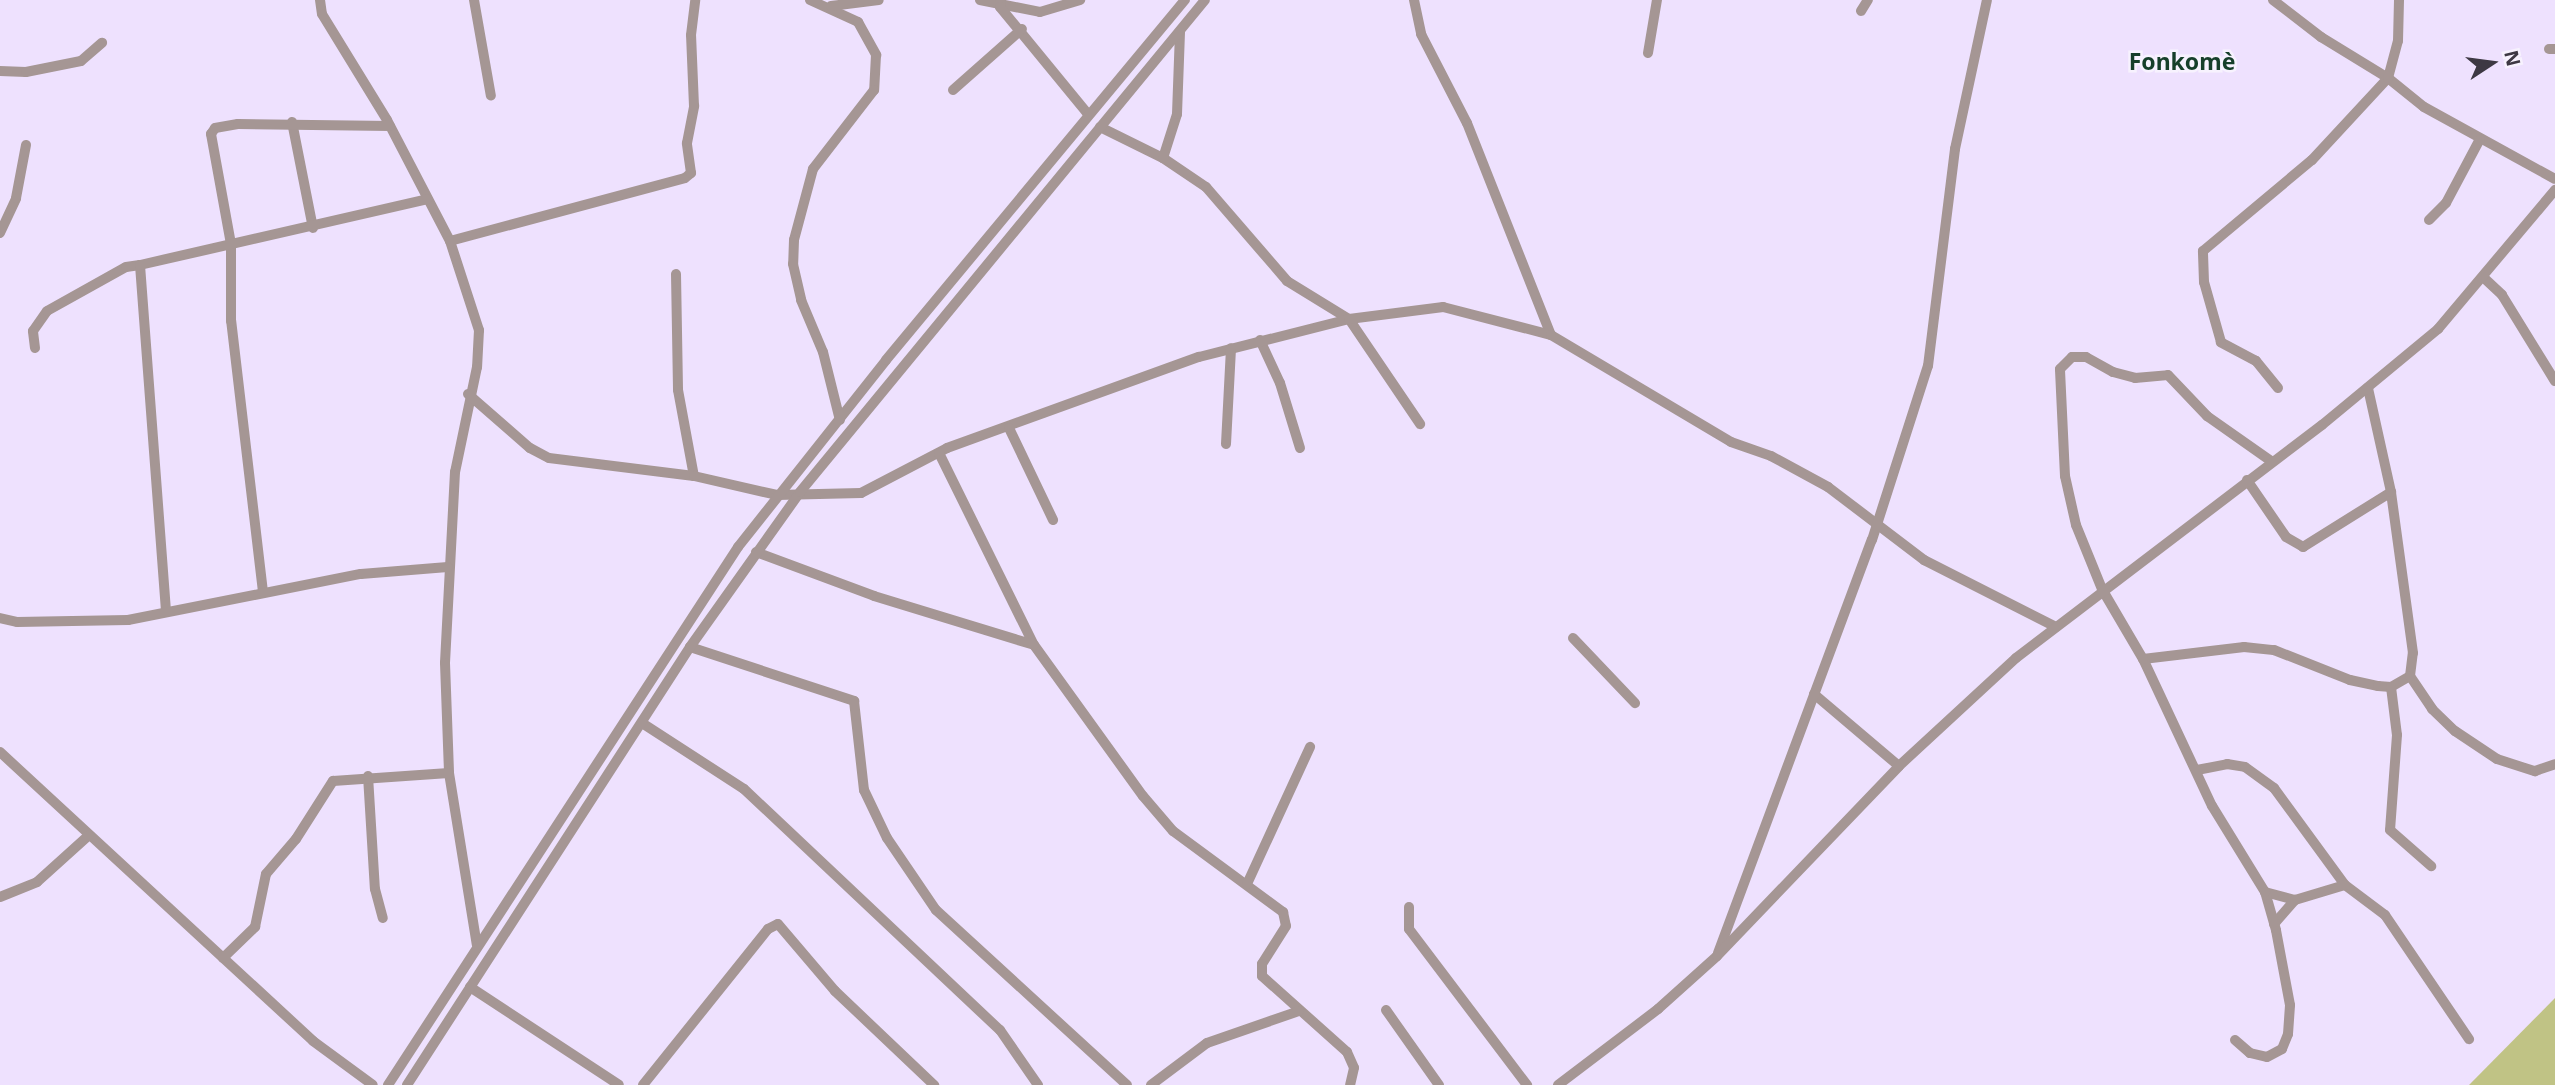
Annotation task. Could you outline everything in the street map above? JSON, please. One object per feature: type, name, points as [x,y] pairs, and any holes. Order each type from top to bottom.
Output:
[{"type":"street","points":[[320,0],[322,14],[390,126],[450,241],[479,330],[477,367],[468,394],[455,472],[445,663],[449,773],[477,945]]},
{"type":"street","points":[[474,0],[491,96]]},
{"type":"street","points":[[450,241],[685,178],[691,173],[687,143],[694,106],[691,35],[695,0]]},
{"type":"street","points":[[810,0],[831,6],[863,29],[876,55],[878,80],[867,104],[813,169],[794,240],[793,264],[801,300],[823,352],[841,420]]},
{"type":"street","points":[[831,6],[879,0]]},
{"type":"street","points":[[980,0],[1040,12],[1080,0]]},
{"type":"street","points":[[388,1085],[674,642],[777,495],[841,420],[1088,114],[1185,0]]},
{"type":"street","points":[[407,1085],[690,647],[800,492],[1205,0]]},
{"type":"street","points":[[1414,0],[1422,34],[1467,123],[1551,335]]},
{"type":"street","points":[[1648,52],[1657,0]]},
{"type":"street","points":[[1861,11],[1868,0]]},
{"type":"street","points":[[1717,956],[1872,540],[1876,519],[1928,366],[1955,149],[1987,0]]},
{"type":"street","points":[[2273,0],[2321,37],[2388,78],[2424,107],[2555,179]]},
{"type":"street","points":[[2278,388],[2256,361],[2221,342],[2204,282],[2203,251],[2312,160],[2388,78],[2398,41],[2399,0]]},
{"type":"street","points":[[1001,4],[1054,77],[1088,114]]},
{"type":"street","points":[[953,90],[1021,29]]},
{"type":"street","points":[[1163,158],[1177,114],[1180,31]]},
{"type":"street","points":[[0,71],[26,72],[81,61],[102,43]]},
{"type":"street","points":[[263,592],[231,321],[231,244],[211,134],[223,125],[292,122],[390,126]]},
{"type":"street","points":[[292,122],[313,228]]},
{"type":"street","points":[[1100,127],[1163,158],[1206,187],[1287,281],[1349,319],[1420,424]]},
{"type":"street","points":[[2429,220],[2446,203],[2480,139]]},
{"type":"street","points":[[0,233],[16,198],[26,145]]},
{"type":"street","points":[[1558,1085],[1658,1009],[1717,956],[1899,766],[2056,627],[2102,589],[2368,388],[2438,329],[2555,190]]},
{"type":"street","points":[[35,348],[33,331],[47,311],[126,267],[313,228],[428,200]]},
{"type":"street","points":[[140,265],[166,611]]},
{"type":"street","points":[[676,274],[678,390],[694,476]]},
{"type":"street","points":[[2483,277],[2502,295],[2555,381]]},
{"type":"street","points":[[468,394],[530,449],[549,458],[694,476],[777,495],[800,492],[871,492],[939,453],[1009,429],[1073,401],[1231,348],[1349,319],[1443,307],[1551,335],[1731,442],[1771,456],[1828,487],[1876,519],[1924,560],[2056,627]]},
{"type":"street","points":[[1260,341],[1280,383],[1300,448]]},
{"type":"street","points":[[1226,444],[1231,348]]},
{"type":"street","points":[[2235,1040],[2250,1053],[2267,1057],[2282,1049],[2288,1034],[2290,1004],[2274,924],[2265,892],[2213,806],[2143,659],[2102,589],[2076,525],[2066,476],[2060,369],[2072,357],[2086,357],[2113,372],[2135,378],[2168,375],[2207,416],[2271,461]]},
{"type":"street","points":[[2368,388],[2391,492],[2413,653],[2410,676],[2455,731],[2497,759],[2535,771],[2555,764]]},
{"type":"street","points":[[1009,429],[1053,520]]},
{"type":"street","points":[[939,453],[1034,645],[1154,810],[1173,831],[1247,884],[1286,917],[1260,969],[1299,1011],[1347,1052],[1354,1068],[1350,1085]]},
{"type":"street","points":[[2247,480],[2286,537],[2303,547],[2391,492]]},
{"type":"street","points":[[756,552],[874,596],[1034,645]]},
{"type":"street","points":[[0,618],[101,622],[361,574],[448,567]]},
{"type":"street","points":[[1573,638],[1634,703]]},
{"type":"street","points":[[690,647],[854,701],[864,790],[887,838],[936,910],[1127,1085]]},
{"type":"street","points":[[2143,659],[2244,647],[2274,650],[2350,680],[2390,687],[2410,676]]},
{"type":"street","points":[[2390,687],[2397,736],[2390,830],[2431,866]]},
{"type":"street","points":[[1814,694],[1899,766]]},
{"type":"street","points":[[642,723],[744,789],[1000,1030],[1038,1085]]},
{"type":"street","points":[[1247,884],[1310,747]]},
{"type":"street","points":[[0,752],[313,1041],[373,1085]]},
{"type":"street","points":[[2197,770],[2227,764],[2256,772],[2274,788],[2345,885],[2385,915],[2469,1039]]},
{"type":"street","points":[[223,958],[255,927],[266,874],[296,839],[323,791],[344,777],[449,773]]},
{"type":"street","points":[[368,776],[374,889],[383,918]]},
{"type":"street","points":[[0,897],[37,882],[88,836]]},
{"type":"street","points":[[2265,892],[2295,900],[2345,885]]},
{"type":"street","points":[[2274,924],[2295,900]]},
{"type":"street","points":[[1409,907],[1409,929],[1527,1085]]},
{"type":"street","points":[[643,1085],[768,929],[778,924],[835,991],[934,1085]]},
{"type":"street","points":[[470,987],[619,1085]]},
{"type":"street","points":[[1386,1010],[1439,1085]]},
{"type":"street","points":[[1151,1085],[1207,1043],[1299,1011]]},
{"type":"green space","points":[[2555,998],[2555,1085],[2469,1085]]},
{"type":"district","name":"Fonkomè","points":[[2182,61]]}]
